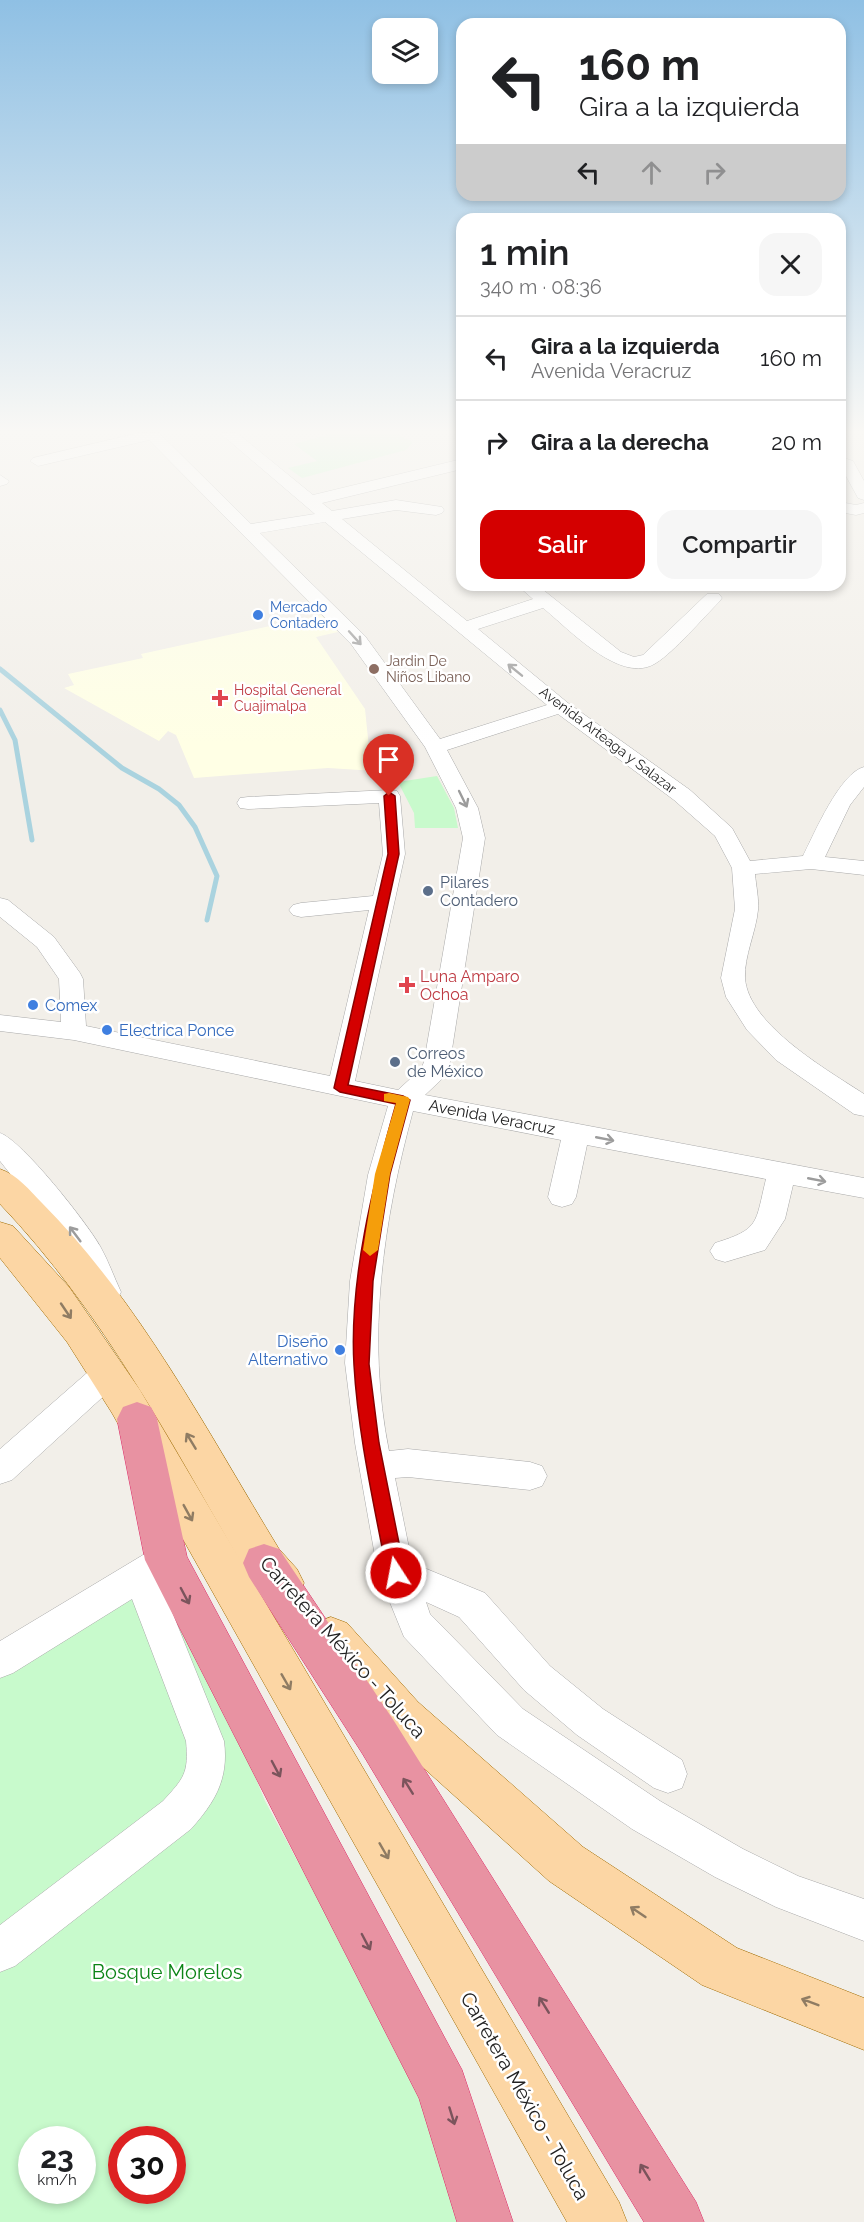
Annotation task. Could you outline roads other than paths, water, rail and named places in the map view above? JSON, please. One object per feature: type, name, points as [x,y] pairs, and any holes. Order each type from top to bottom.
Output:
[{"type":"highway","points":[[137,1419],[153,1567],[443,2089],[485,2222]]},
{"type":"highway","points":[[264,1563],[378,1737],[676,2222]]},
{"type":"main road","name":"Carretera México - Toluca","points":[[0,1182],[64,1254],[119,1323],[264,1563],[402,1718],[566,1864],[720,1967],[864,2024]]},
{"type":"main road","name":"Carretera México - Toluca","points":[[10,1251],[50,1288],[137,1419],[187,1511],[599,2222]]},
{"type":"street","points":[[254,537],[358,640],[435,747],[467,808],[474,838],[437,1062],[433,1073],[403,1100],[382,1174],[365,1281],[361,1364],[375,1466],[396,1573],[417,1625],[510,1722],[646,1815],[729,1863],[790,1893],[864,1920]]},
{"type":"street","name":"Avenida Arteaga y Salazar","points":[[354,537],[561,707],[682,795],[724,833],[743,868],[747,909],[733,978],[738,997],[756,1024],[785,1054],[864,1107]]},
{"type":"street","points":[[534,591],[614,656],[632,663],[650,660],[713,598]]},
{"type":"street","points":[[463,628],[546,601]]},
{"type":"street","points":[[435,747],[561,707]]},
{"type":"street","points":[[811,862],[840,804],[864,773]]},
{"type":"street","points":[[248,802],[389,796],[394,854],[340,1088]]},
{"type":"street","points":[[840,804],[864,806]]},
{"type":"street","points":[[743,868],[811,862],[864,868]]},
{"type":"street","points":[[300,910],[383,902]]},
{"type":"street","points":[[0,905],[46,942],[71,979],[74,1032]]},
{"type":"street","name":"Avenida Veracruz","points":[[3,1029],[74,1032],[340,1088],[864,1188]]},
{"type":"street","points":[[562,1197],[576,1134]]},
{"type":"street","points":[[0,1143],[32,1178],[88,1251],[119,1323]]},
{"type":"street","points":[[725,1251],[755,1242],[771,1219],[781,1173]]},
{"type":"street","points":[[0,1470],[107,1374]]},
{"type":"street","points":[[375,1466],[408,1463],[530,1476]]},
{"type":"street","points":[[0,1951],[177,1815],[199,1790],[209,1766],[205,1741],[153,1567],[2,1657]]},
{"type":"street","points":[[396,1573],[472,1605],[537,1678],[590,1722],[668,1774]]},
{"type":"waterway","points":[[0,669],[122,768],[159,789],[179,805],[195,827],[217,876],[207,920]]},
{"type":"waterway","points":[[0,710],[15,740],[32,840]]},
{"type":"place","name":"Mercado Contadero","points":[[258,615]]},
{"type":"place","name":"Jardin De Niños Libano","points":[[374,669]]},
{"type":"place","name":"Hospital General Cuajimalpa","points":[[220,698]]},
{"type":"place","name":"Pilares Contadero","points":[[428,891]]},
{"type":"place","name":"Luna Amparo Ochoa","points":[[407,985]]},
{"type":"place","name":"Comex","points":[[33,1005]]},
{"type":"place","name":"Electrica Ponce","points":[[107,1030]]},
{"type":"place","name":"Correos de México","points":[[395,1062]]},
{"type":"place","name":"Diseño Alternativo","points":[[340,1350]]},
{"type":"park label","name":"Bosque Morelos","points":[[167,1972]]}]
